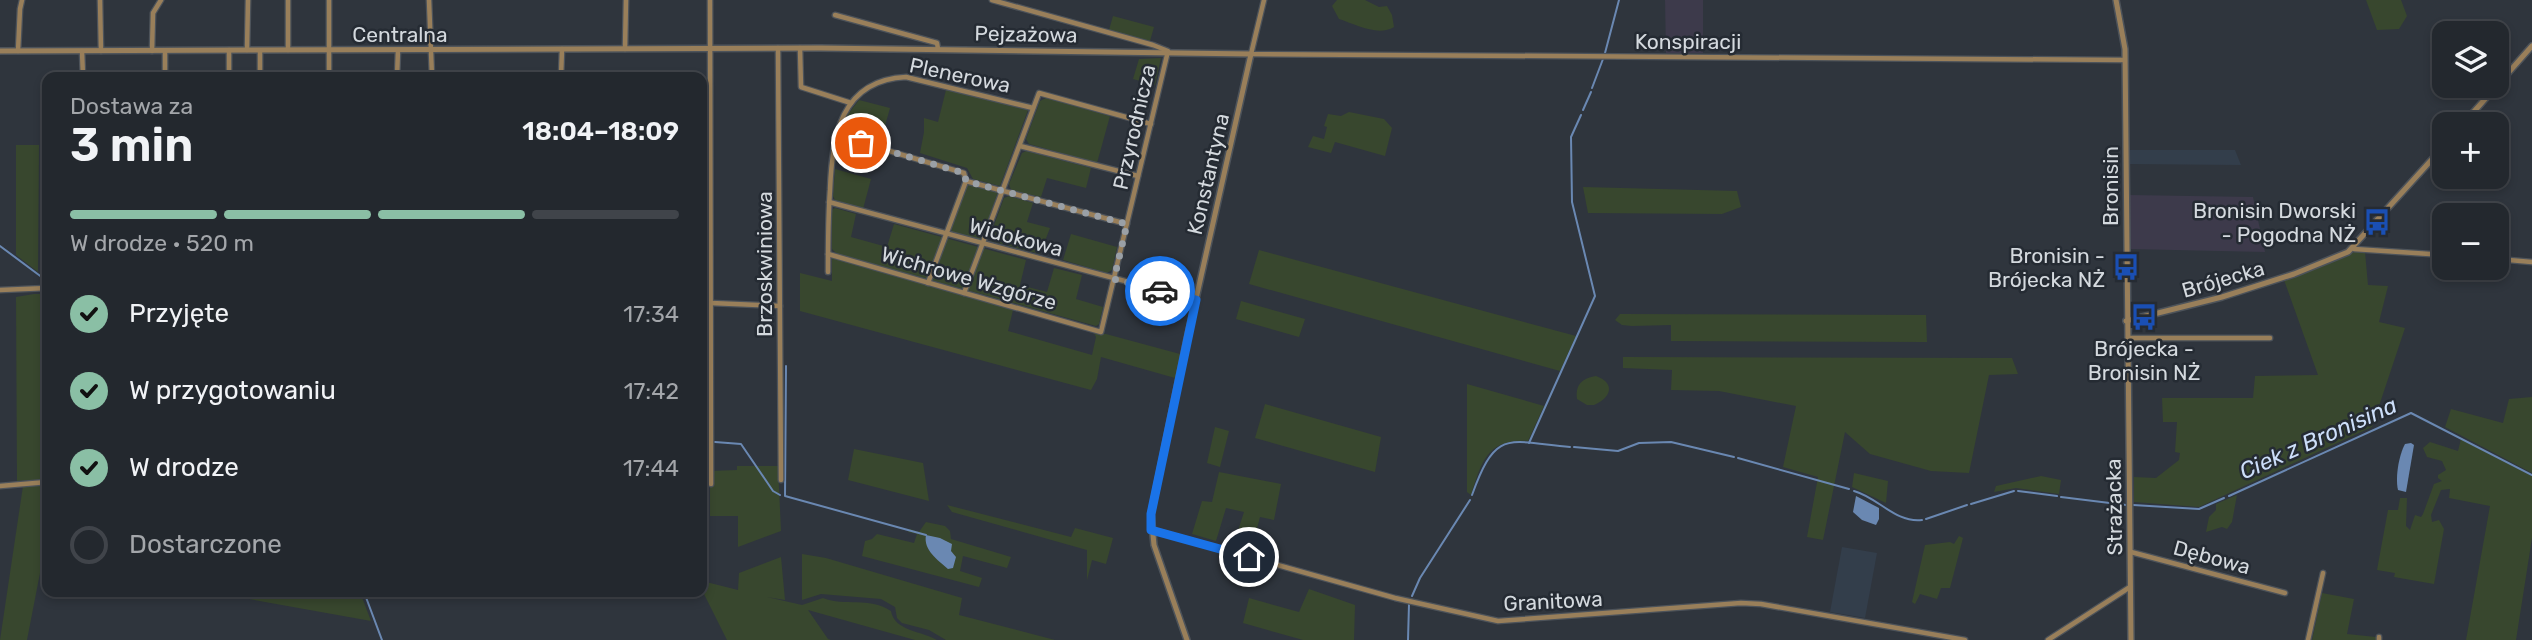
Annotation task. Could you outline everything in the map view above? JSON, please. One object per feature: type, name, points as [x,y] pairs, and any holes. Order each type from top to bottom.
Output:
[{"type":"street","points":[[18,51],[22,0]]},
{"type":"street","points":[[100,0],[101,51]]},
{"type":"street","points":[[152,51],[153,13],[161,0]]},
{"type":"street","points":[[247,51],[248,0]]},
{"type":"street","points":[[288,0],[288,50]]},
{"type":"street","points":[[329,0],[329,72]]},
{"type":"street","points":[[429,0],[432,72]]},
{"type":"street","points":[[625,49],[626,0]]},
{"type":"street","points":[[710,0],[711,484]]},
{"type":"street","points":[[992,0],[1153,44],[1168,51]]},
{"type":"street","name":"Konstantyna","points":[[1187,640],[1154,545],[1151,514],[1264,0]]},
{"type":"street","name":"Bronisin","points":[[2116,0],[2125,60],[2127,373]]},
{"type":"street","points":[[835,15],[937,43],[938,49]]},
{"type":"street","points":[[2474,112],[2532,46]]},
{"type":"street","name":"Brzoskwiniowa","points":[[778,48],[781,480]]},
{"type":"street","points":[[800,48],[801,87],[851,103]]},
{"type":"street","name":"Centralna","points":[[0,51],[800,48]]},
{"type":"street","name":"Pejzażowa","points":[[800,48],[1251,54]]},
{"type":"street","points":[[561,72],[562,49]]},
{"type":"street","points":[[229,50],[229,72]]},
{"type":"street","points":[[397,72],[398,50]]},
{"type":"street","points":[[82,51],[83,72]]},
{"type":"street","points":[[165,51],[166,72]]},
{"type":"street","points":[[260,51],[260,72]]},
{"type":"street","name":"Przyrodnicza","points":[[1101,332],[1168,51]]},
{"type":"street","name":"Konspiracji","points":[[1251,54],[2125,60]]},
{"type":"street","name":"Plenerowa","points":[[828,272],[829,202],[835,135],[841,117],[851,103],[868,88],[890,79],[905,77],[1033,108]]},
{"type":"street","points":[[964,293],[1039,93],[1151,124]]},
{"type":"street","points":[[835,135],[964,173],[966,181],[928,283]]},
{"type":"street","points":[[1020,146],[1139,176]]},
{"type":"street","name":"Brójecka","points":[[2126,321],[2222,297],[2281,278],[2354,249],[2432,160]]},
{"type":"street","points":[[966,181],[1127,224]]},
{"type":"street","name":"Widokowa","points":[[829,202],[1196,300]]},
{"type":"street","points":[[2354,249],[2432,254]]},
{"type":"street","name":"Wichrowe Wzgórze","points":[[828,254],[1101,332]]},
{"type":"street","points":[[2509,260],[2532,262]]},
{"type":"street","points":[[0,290],[42,288]]},
{"type":"street","points":[[711,303],[780,306]]},
{"type":"street","points":[[2127,338],[2270,338]]},
{"type":"street","name":"Strażacka","points":[[2127,373],[2131,640]]},
{"type":"street","points":[[0,486],[42,482]]},
{"type":"street","name":"Granitowa","points":[[1151,530],[1395,598],[1498,621],[1741,603],[1760,604],[1965,640]]},
{"type":"street","name":"Dębowa","points":[[2131,552],[2285,593]]},
{"type":"street","points":[[2308,640],[2323,573]]},
{"type":"street","points":[[2048,640],[2131,586]]},
{"type":"shaded area","points":[[1665,0],[1703,0],[1703,53],[1666,53]]},
{"type":"shaded area","points":[[2129,150],[2235,150],[2241,165],[2129,164]]},
{"type":"shaded area","points":[[2129,195],[2253,197],[2265,252],[2129,249]]},
{"type":"shaded area","points":[[1842,547],[1877,553],[1865,618],[1830,612]]},
{"type":"green space","points":[[1337,0],[1365,0],[1379,7],[1387,6],[1394,27],[1374,30],[1339,19],[1332,6]]},
{"type":"green space","points":[[2366,0],[2401,0],[2407,16],[2399,29],[2377,30]]},
{"type":"green space","points":[[1113,16],[1154,27],[1150,41],[1109,30]]},
{"type":"green space","points":[[1161,58],[1155,85],[1133,79],[1139,59]]},
{"type":"green space","points":[[946,90],[1028,110],[1000,186],[973,179],[967,168],[920,153],[924,118],[938,122]]},
{"type":"green space","points":[[1046,98],[1110,116],[1097,163],[1029,144],[1026,139],[1040,101]]},
{"type":"green space","points":[[859,100],[890,108],[880,144],[845,133],[841,128]]},
{"type":"green space","points":[[1349,112],[1384,119],[1392,128],[1385,156],[1335,142],[1331,153],[1308,147],[1313,136],[1324,139],[1328,114],[1341,116]]},
{"type":"green space","points":[[16,145],[39,145],[38,272],[16,255]]},
{"type":"green space","points":[[1026,151],[1091,168],[1086,188],[1047,178],[1041,197],[1011,190],[1009,184],[1022,153]]},
{"type":"green space","points":[[835,169],[871,179],[863,209],[835,200]]},
{"type":"green space","points":[[967,184],[998,192],[981,241],[952,233],[951,227]]},
{"type":"green space","points":[[1583,187],[1737,191],[1741,207],[1722,214],[1588,213]]},
{"type":"green space","points":[[1009,196],[1033,203],[1027,222],[1050,228],[1040,254],[991,241],[990,236],[1004,198]]},
{"type":"green space","points":[[835,208],[856,214],[851,237],[887,247],[894,224],[1026,260],[1020,285],[1047,292],[1054,268],[1082,275],[1076,299],[1103,307],[1099,324],[1096,326],[837,254],[832,249],[832,210]]},
{"type":"green space","points":[[1071,234],[1117,247],[1112,270],[1107,273],[1063,260]]},
{"type":"green space","points":[[1259,250],[1576,336],[1560,371],[1249,284]]},
{"type":"green space","points":[[2355,252],[2365,252],[2368,285],[2388,286],[2379,322],[2405,328],[2372,427],[2199,507],[2134,502],[2134,477],[2156,478],[2179,460],[2180,453],[2175,452],[2177,422],[2163,422],[2162,398],[2253,398],[2255,376],[2318,375],[2284,280]]},
{"type":"green space","points":[[832,258],[1013,310],[1008,331],[1092,355],[1096,337],[1094,333],[1180,354],[1175,378],[1101,357],[1097,379],[1091,390],[800,311],[800,273],[832,281]]},
{"type":"green space","points":[[42,294],[42,479],[17,481],[16,297]]},
{"type":"green space","points":[[1241,301],[1305,319],[1299,337],[1236,319]]},
{"type":"green space","points":[[1620,314],[1926,315],[1927,342],[1671,341],[1671,325],[1622,325],[1615,320]]},
{"type":"green space","points":[[1623,357],[2012,358],[2018,374],[1989,375],[1969,473],[1931,471],[1870,454],[1845,432],[1823,540],[1807,537],[1818,477],[1783,467],[1796,406],[1719,391],[1671,390],[1672,370],[1623,368]]},
{"type":"green space","points":[[1596,376],[1607,382],[1609,390],[1600,402],[1587,405],[1577,399],[1578,386],[1583,380]]},
{"type":"green space","points":[[1467,384],[1544,406],[1528,441],[1504,444],[1489,454],[1483,462],[1471,495],[1467,492]]},
{"type":"green space","points":[[2532,397],[2532,473],[2445,427],[2451,409],[2503,423],[2509,399]]},
{"type":"green space","points":[[1265,404],[1381,437],[1375,472],[1255,438]]},
{"type":"green space","points":[[1215,427],[1229,431],[1220,467],[1207,463]]},
{"type":"green space","points":[[2461,439],[2532,476],[2532,538],[2516,640],[2466,640],[2490,506],[2449,498],[2450,489],[2441,490],[2431,515],[2432,522],[2439,520],[2444,529],[2434,584],[2394,577],[2395,573],[2377,570],[2388,510],[2398,510],[2400,498],[2407,498],[2406,526],[2410,530],[2415,515],[2421,517],[2423,514],[2434,484],[2442,481],[2438,475],[2446,470],[2442,461],[2427,457],[2423,448],[2430,442],[2458,451]]},
{"type":"green space","points":[[854,449],[923,463],[929,501],[848,480]]},
{"type":"green space","points":[[737,466],[778,466],[781,531],[738,547],[738,516],[710,516],[710,471],[737,470]]},
{"type":"green space","points":[[1219,472],[1281,484],[1274,520],[1260,517],[1251,551],[1233,546],[1244,512],[1226,508],[1216,541],[1192,534],[1202,501],[1212,502]]},
{"type":"green space","points":[[1854,473],[1888,481],[1886,503],[1852,487]]},
{"type":"green space","points":[[2041,476],[2061,480],[2059,494],[2016,488],[1994,492],[1996,486]]},
{"type":"green space","points":[[42,484],[42,563],[27,640],[0,640],[23,486]]},
{"type":"green space","points":[[2237,495],[2232,522],[2227,529],[2222,527],[2206,532],[2209,517],[2216,510],[2216,504]]},
{"type":"green space","points":[[947,505],[1071,537],[1075,528],[1113,538],[1106,564],[1092,560],[1087,580],[1087,550],[952,512]]},
{"type":"green space","points":[[926,522],[945,526],[950,531],[951,539],[1011,557],[1007,568],[963,556],[960,571],[982,578],[979,587],[862,556],[865,541],[877,534],[914,543],[917,534],[908,532],[910,529],[919,532]]},
{"type":"green space","points":[[1959,536],[1963,538],[1950,588],[1941,588],[1937,599],[1920,594],[1915,604],[1912,602],[1925,545],[1950,542],[1954,544]]},
{"type":"green space","points":[[802,554],[826,558],[962,598],[959,615],[1055,640],[946,640],[929,630],[902,623],[897,618],[895,607],[881,599],[821,594],[802,600]]},
{"type":"green space","points":[[781,557],[785,600],[767,597],[802,605],[823,598],[874,604],[891,611],[893,618],[903,627],[937,640],[915,640],[808,610],[831,640],[727,640],[706,597],[707,582],[738,590],[739,573]]},
{"type":"green space","points":[[1309,589],[1355,605],[1354,640],[1303,640],[1243,623],[1249,598],[1299,612]]},
{"type":"green space","points":[[2322,593],[2354,599],[2347,634],[2376,637],[2376,640],[2312,640]]},
{"type":"green space","points":[[238,597],[362,597],[371,621]]},
{"type":"water","points":[[2405,444],[2414,445],[2406,492],[2398,490],[2397,473]]},
{"type":"water","points":[[1856,496],[1879,508],[1876,525],[1862,520],[1853,512]]},
{"type":"water","points":[[926,535],[952,544],[951,551],[956,557],[953,568],[948,569],[932,554]]},
{"type":"waterway","name":"Ciek z Bronisina","points":[[1605,53],[1619,0]]},
{"type":"waterway","name":"Ciek z Bronisina","points":[[1592,88],[1603,59]]},
{"type":"waterway","name":"Ciek z Bronisina","points":[[1583,110],[1591,92]]},
{"type":"waterway","name":"Ciek z Bronisina","points":[[1529,443],[1595,296],[1572,202],[1571,137],[1581,115]]},
{"type":"waterway","points":[[0,246],[42,277]]},
{"type":"waterway","points":[[786,366],[785,496],[926,535]]},
{"type":"waterway","name":"Ciek z Bronisina","points":[[2229,496],[2411,413],[2532,475]]},
{"type":"waterway","points":[[715,442],[741,444],[773,491],[780,495]]},
{"type":"waterway","name":"Ciek z Bronisina","points":[[1472,495],[1488,459],[1506,444],[1517,442],[1570,447]]},
{"type":"waterway","name":"Ciek z Bronisina","points":[[1574,447],[1618,451],[1639,443],[1671,442],[1734,457]]},
{"type":"waterway","name":"Ciek z Bronisina","points":[[1738,458],[1849,489]]},
{"type":"waterway","name":"Ciek z Bronisina","points":[[1854,491],[1904,518],[1922,520]]},
{"type":"waterway","name":"Ciek z Bronisina","points":[[1971,504],[2014,491]]},
{"type":"waterway","name":"Ciek z Bronisina","points":[[2018,491],[2057,496]]},
{"type":"waterway","name":"Ciek z Bronisina","points":[[2061,497],[2126,505]]},
{"type":"waterway","name":"Ciek z Bronisina","points":[[2133,505],[2199,509],[2224,498]]},
{"type":"waterway","name":"Ciek z Bronisina","points":[[1412,596],[1420,578],[1470,500]]},
{"type":"waterway","name":"Ciek z Bronisina","points":[[1926,519],[1967,505]]},
{"type":"waterway","points":[[366,597],[382,640]]},
{"type":"waterway","name":"Ciek z Bronisina","points":[[1408,640],[1409,604]]},
{"type":"way so far","points":[[861,143],[964,173],[966,181],[1127,224],[1114,279],[1160,291]]},
{"type":"place","name":"Bronisin Dworski - Pogodna NŻ","points":[[2377,222]]},
{"type":"place","name":"Bronisin - Brójecka NŻ","points":[[2126,267]]},
{"type":"place","name":"Brójecka - Bronisin NŻ","points":[[2144,317]]},
{"type":"route","points":[[1160,291],[1196,300],[1151,514],[1151,530],[1249,557]]}]
